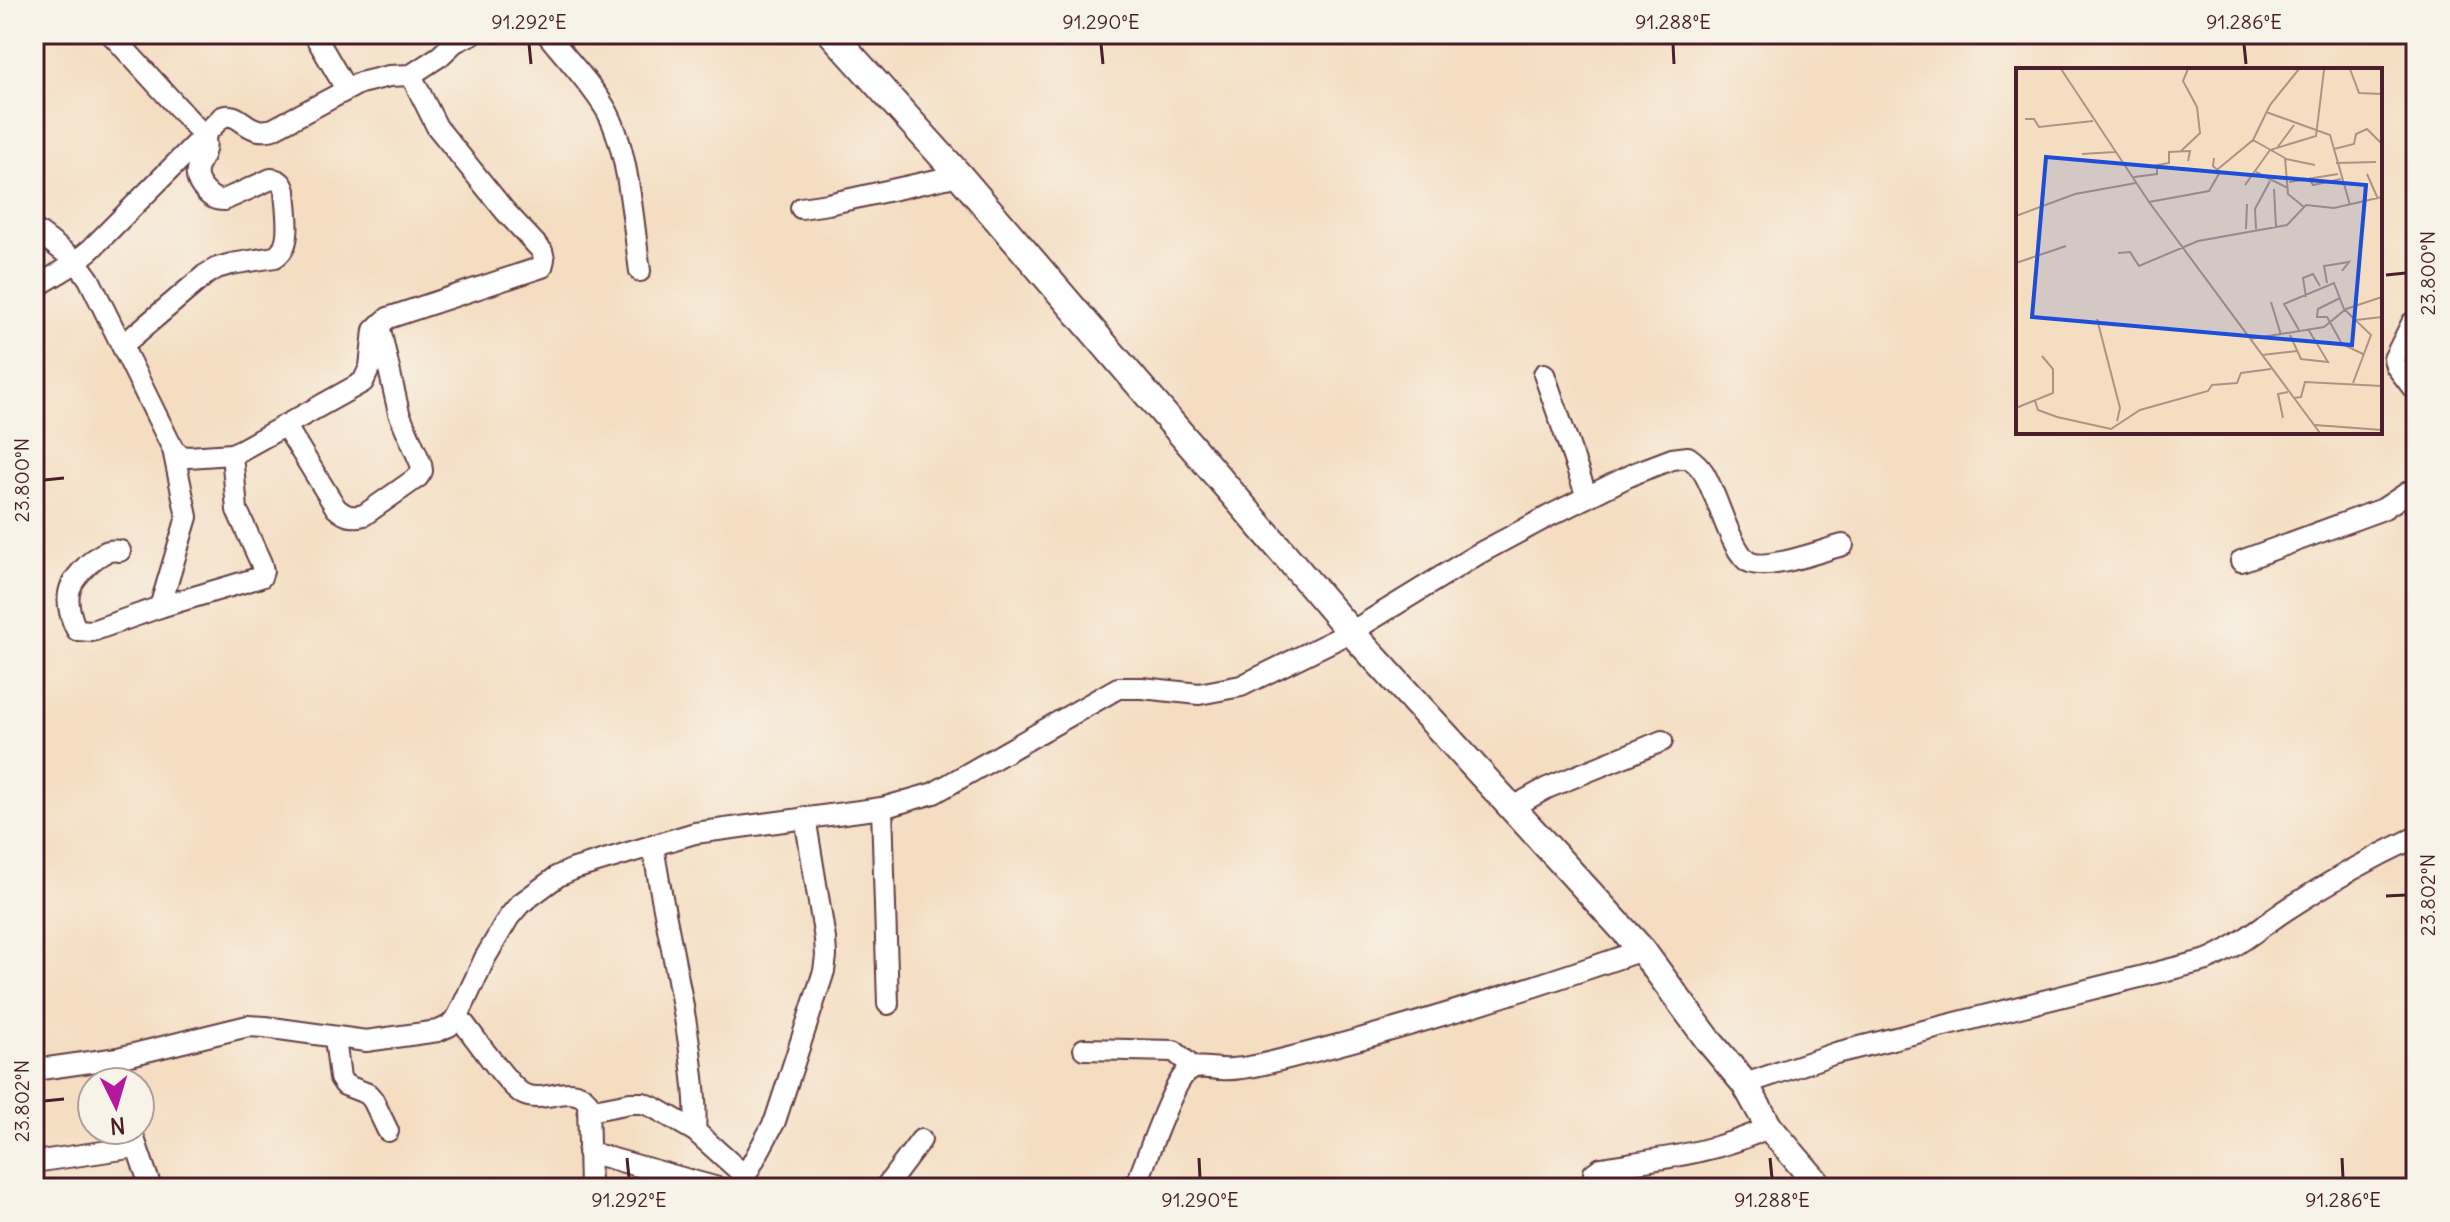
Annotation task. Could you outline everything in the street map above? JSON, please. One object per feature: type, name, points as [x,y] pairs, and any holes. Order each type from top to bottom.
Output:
[{"type":"street","points":[[111,34],[204,136],[207,148],[196,168],[199,185],[217,200],[224,200],[264,181],[278,180],[285,191],[287,244],[283,253],[217,268],[123,345]]},
{"type":"street","points":[[314,34],[346,89]]},
{"type":"street","points":[[34,288],[91,249],[222,117],[234,116],[260,131],[273,129],[346,89],[389,76],[411,75],[455,42],[472,34]]},
{"type":"street","points":[[547,34],[605,109],[614,126],[621,147],[640,271]]},
{"type":"street","points":[[832,34],[959,175],[1351,632],[1642,950],[1745,1084],[1769,1127],[1821,1188]]},
{"type":"street","points":[[173,449],[181,456],[188,457],[232,454],[363,382],[370,367],[374,330],[379,325],[402,313],[542,267],[542,251],[437,127],[411,75]]},
{"type":"street","points":[[801,208],[959,175]]},
{"type":"street","points":[[34,229],[76,261],[89,279],[173,449],[187,517],[160,607]]},
{"type":"street","points":[[2412,323],[2394,359],[2416,392]]},
{"type":"street","points":[[285,425],[344,516],[364,515],[418,477],[422,471],[421,464],[399,413],[379,325]]},
{"type":"street","points":[[1544,374],[1587,497]]},
{"type":"street","points":[[120,551],[110,550],[101,554],[70,587],[68,597],[77,630],[92,631],[261,577],[261,563],[237,510],[232,454]]},
{"type":"street","points":[[34,1070],[107,1060],[248,1026],[366,1041],[438,1031],[449,1026],[458,1016],[485,958],[509,917],[520,904],[558,876],[695,833],[882,808],[934,793],[1118,688],[1199,694],[1241,686],[1351,632],[1478,554],[1587,497],[1672,459],[1688,457],[1702,467],[1738,549],[1747,561],[1780,563],[1843,545]]},
{"type":"street","points":[[2241,561],[2383,509],[2416,487]]},
{"type":"street","points":[[1511,808],[1547,788],[1662,741]]},
{"type":"street","points":[[882,808],[888,1004]]},
{"type":"street","points":[[589,1111],[643,1103],[695,1131],[742,1182],[775,1121],[824,971],[825,939],[805,817]]},
{"type":"street","points":[[1745,1084],[1836,1053],[2207,960],[2232,949],[2335,879],[2416,837]]},
{"type":"street","points":[[653,845],[684,1005],[696,1103],[695,1131]]},
{"type":"street","points":[[1135,1188],[1176,1087],[1194,1068],[1247,1067],[1295,1057],[1554,981],[1642,950]]},
{"type":"street","points":[[458,1016],[520,1092],[536,1097],[572,1092],[583,1096],[588,1102],[590,1188]]},
{"type":"street","points":[[335,1038],[340,1078],[345,1085],[368,1094],[388,1131]]},
{"type":"street","points":[[1084,1049],[1174,1051],[1194,1068]]},
{"type":"street","points":[[107,1060],[109,1066]]},
{"type":"street","points":[[1596,1188],[1594,1173],[1601,1168],[1670,1157],[1728,1143],[1769,1127]]},
{"type":"street","points":[[885,1188],[921,1140]]},
{"type":"street","points":[[34,1162],[100,1146]]},
{"type":"street","points":[[136,1146],[151,1188]]},
{"type":"street","points":[[588,1152],[718,1188]]}]
